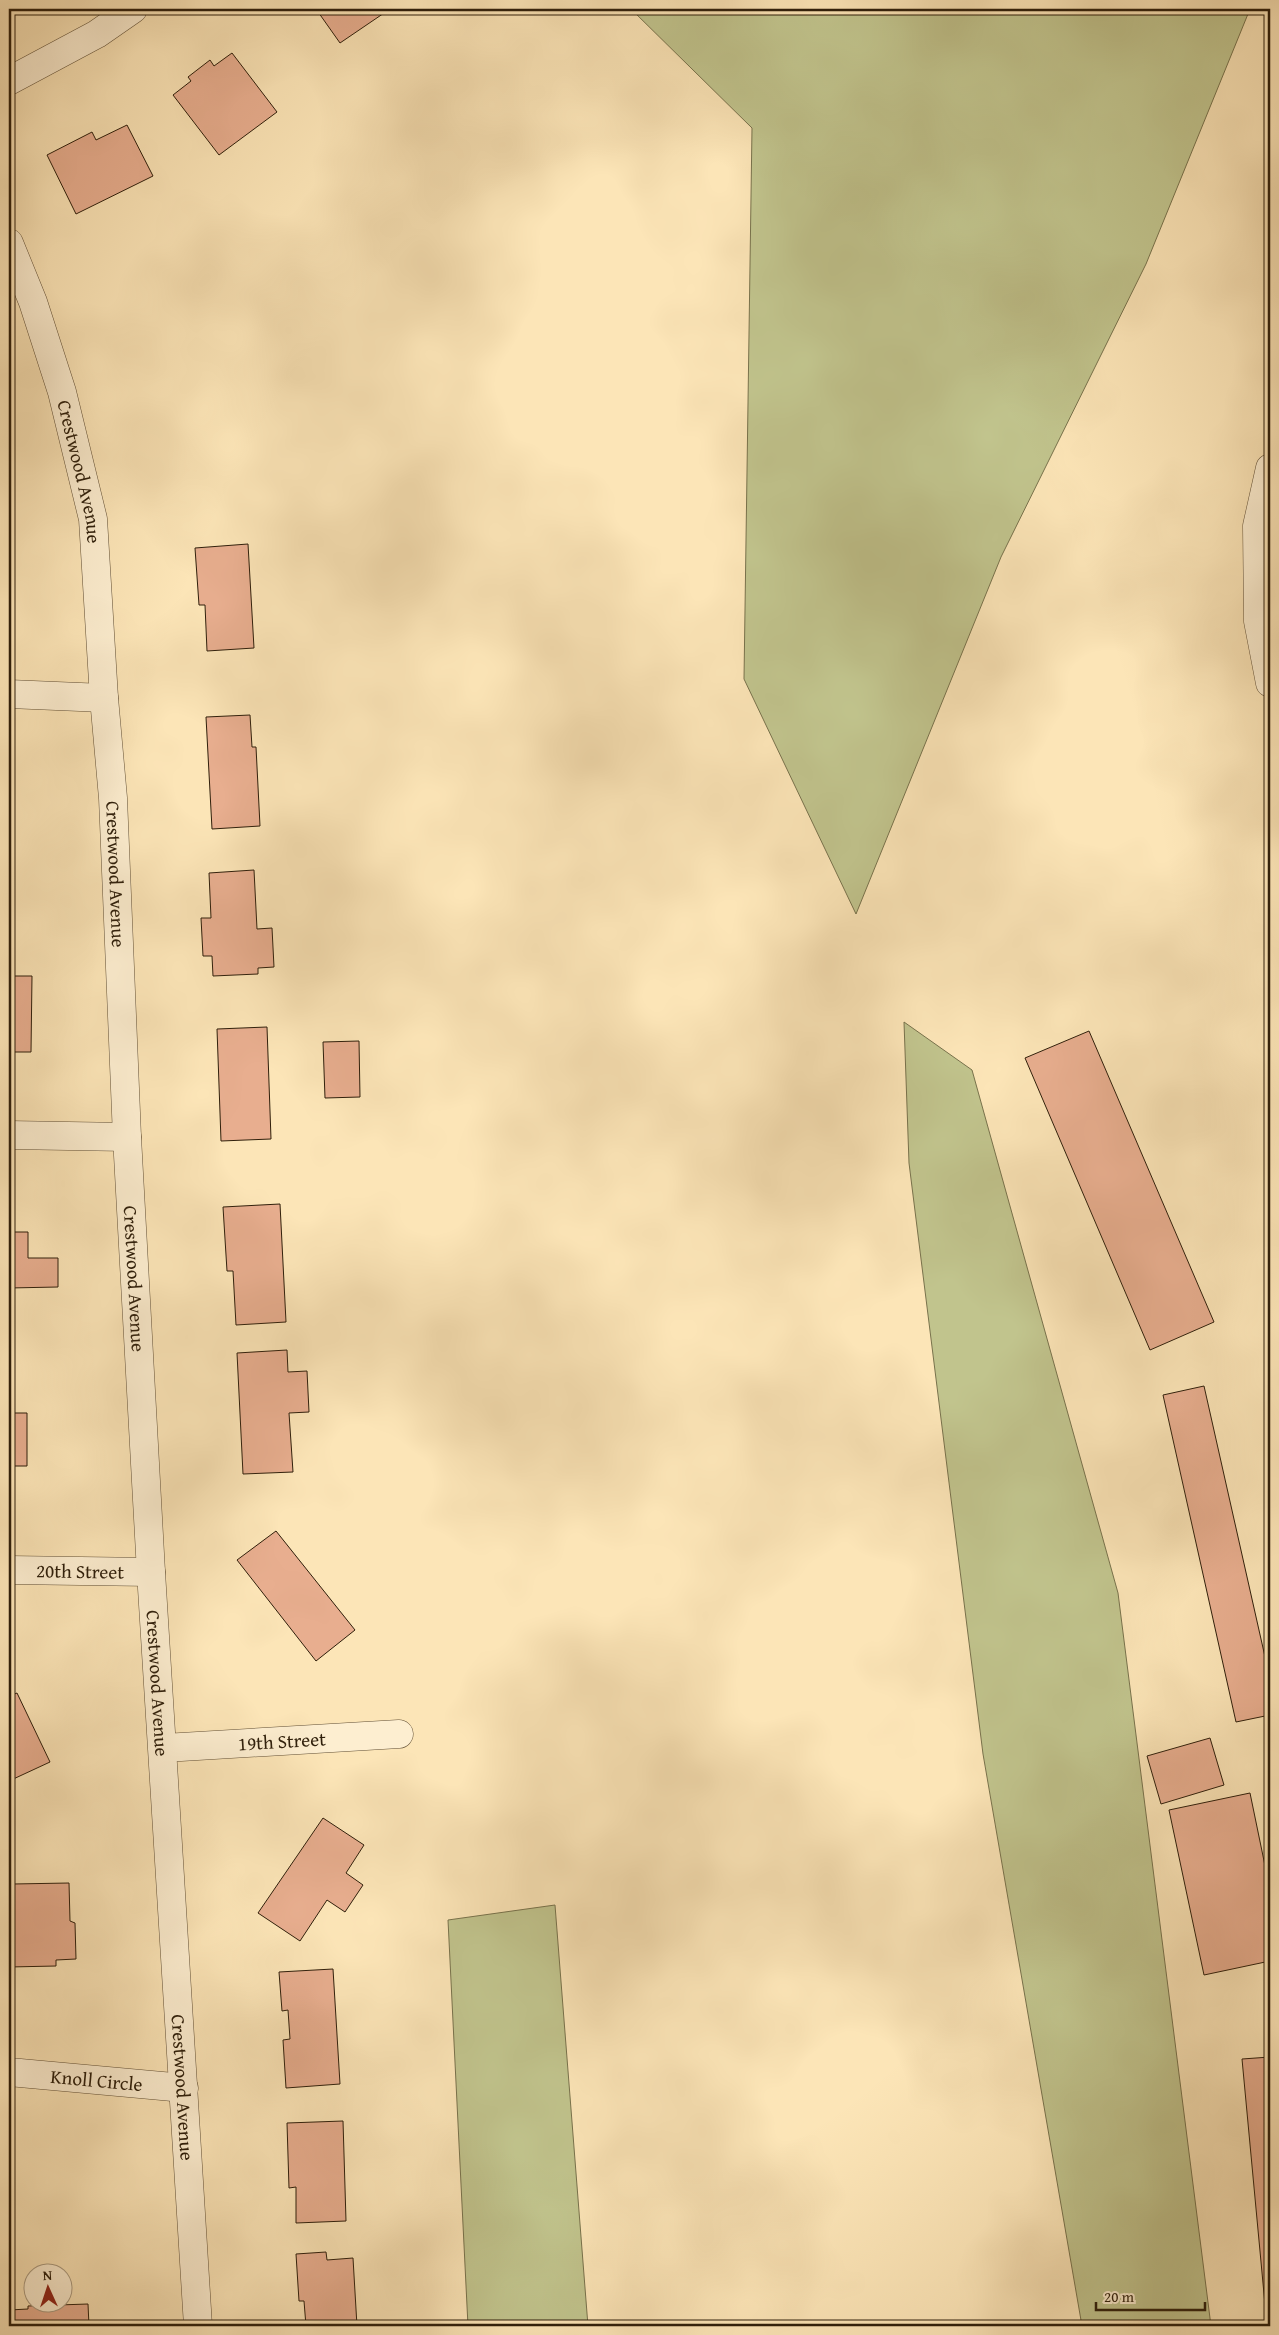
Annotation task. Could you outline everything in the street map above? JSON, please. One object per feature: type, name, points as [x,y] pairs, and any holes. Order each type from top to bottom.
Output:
[{"type":"street","points":[[9,81],[97,34],[133,9]]},
{"type":"street","name":"Crestwood Avenue","points":[[9,243],[34,302],[62,392],[93,519],[104,698],[113,798],[127,1137],[151,1572],[164,1748],[198,2326]]},
{"type":"street","points":[[1270,468],[1257,526],[1258,621],[1270,683]]},
{"type":"street","points":[[9,694],[104,698]]},
{"type":"street","points":[[9,1135],[127,1137]]},
{"type":"street","name":"20th Street","points":[[9,1570],[151,1572]]},
{"type":"street","name":"19th Street","points":[[164,1748],[399,1734]]},
{"type":"street","name":"Knoll Circle","points":[[9,2072],[184,2088]]},
{"type":"green space","points":[[631,9],[1250,9],[1146,264],[1001,557],[856,914],[744,679],[752,128]]},
{"type":"green space","points":[[904,1022],[972,1070],[1118,1593],[1211,2326],[1082,2326],[983,1754],[909,1163]]},
{"type":"green space","points":[[555,1905],[588,2326],[468,2326],[448,1920]]},
{"type":"building","points":[[316,9],[390,9],[340,43]]},
{"type":"building","points":[[232,53],[277,112],[219,155],[173,95],[191,81],[188,77],[210,60],[214,66]]},
{"type":"building","points":[[127,125],[153,176],[76,214],[47,155],[92,132],[96,140]]},
{"type":"building","points":[[248,544],[254,648],[207,651],[205,605],[199,605],[195,548]]},
{"type":"building","points":[[250,715],[252,747],[256,747],[260,826],[212,829],[206,717]]},
{"type":"building","points":[[254,870],[257,929],[272,928],[274,967],[258,968],[258,974],[213,976],[212,956],[203,956],[201,918],[211,918],[209,873]]},
{"type":"building","points":[[9,976],[32,976],[31,1052],[9,1052]]},
{"type":"building","points":[[267,1027],[271,1139],[221,1141],[217,1029]]},
{"type":"building","points":[[1089,1031],[1214,1322],[1150,1350],[1025,1058]]},
{"type":"building","points":[[359,1041],[360,1097],[325,1098],[323,1042]]},
{"type":"building","points":[[280,1204],[286,1322],[236,1325],[233,1271],[227,1271],[223,1207]]},
{"type":"building","points":[[9,1232],[28,1232],[28,1258],[58,1258],[58,1287],[9,1288]]},
{"type":"building","points":[[287,1350],[288,1372],[307,1371],[309,1412],[289,1413],[293,1472],[243,1474],[237,1353]]},
{"type":"building","points":[[1204,1386],[1270,1679],[1270,1715],[1236,1722],[1163,1395]]},
{"type":"building","points":[[9,1413],[27,1413],[27,1466],[9,1466]]},
{"type":"building","points":[[276,1531],[355,1630],[316,1661],[237,1560]]},
{"type":"building","points":[[9,1688],[12,1695],[17,1693],[50,1762],[9,1781]]},
{"type":"building","points":[[1210,1738],[1224,1785],[1161,1804],[1147,1756]]},
{"type":"building","points":[[1250,1793],[1270,1890],[1270,1961],[1204,1975],[1169,1810]]},
{"type":"building","points":[[323,1818],[364,1845],[346,1873],[363,1885],[345,1912],[327,1900],[300,1941],[258,1913]]},
{"type":"building","points":[[69,1883],[70,1921],[75,1923],[76,1959],[56,1960],[56,1966],[9,1967],[9,1931],[14,1931],[13,1884]]},
{"type":"building","points":[[333,1969],[340,2084],[286,2088],[283,2040],[290,2039],[288,2010],[282,2011],[279,1972]]},
{"type":"building","points":[[1270,2057],[1270,2326],[1267,2326],[1242,2059]]},
{"type":"building","points":[[343,2121],[346,2221],[296,2223],[296,2187],[289,2188],[287,2123]]},
{"type":"building","points":[[326,2252],[327,2260],[353,2258],[357,2326],[306,2326],[304,2301],[299,2301],[296,2254]]},
{"type":"building","points":[[88,2304],[89,2326],[9,2326],[9,2310],[22,2309],[22,2312],[72,2312],[72,2305]]}]
